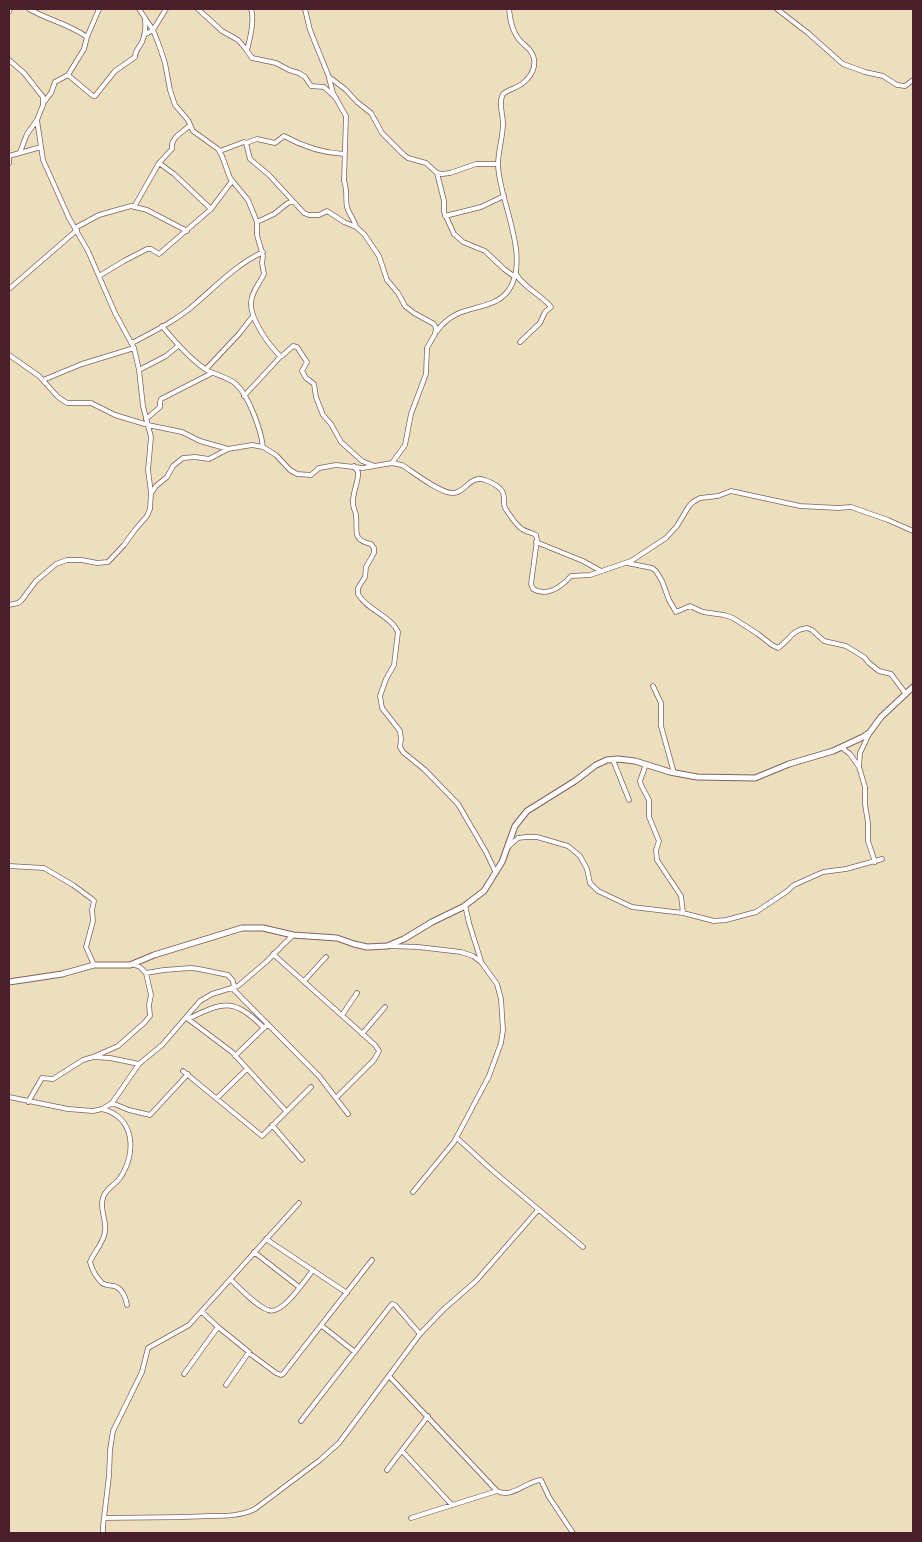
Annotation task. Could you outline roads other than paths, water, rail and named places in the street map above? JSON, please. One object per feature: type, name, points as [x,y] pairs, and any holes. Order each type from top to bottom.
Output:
[{"type":"street","points":[[30,9],[74,28],[87,37]]},
{"type":"street","points":[[20,152],[27,134],[37,120],[55,82],[68,75],[84,49],[99,9]]},
{"type":"street","points":[[139,9],[152,30],[165,63],[175,105],[186,117],[189,126],[195,133],[220,151],[228,175],[248,200],[257,222],[257,235],[263,252],[264,274],[251,302],[254,316],[260,329],[281,356]]},
{"type":"street","points":[[143,35],[152,30],[166,9]]},
{"type":"street","points":[[199,10],[205,9]]},
{"type":"street","points":[[247,50],[252,26],[253,15],[251,9]]},
{"type":"street","points":[[305,9],[310,30],[346,120],[344,154],[344,181],[347,191],[346,205],[356,227]]},
{"type":"street","points":[[392,463],[405,445],[411,414],[425,378],[427,348],[436,331],[454,316],[489,304],[501,297],[508,291],[515,275],[515,242],[498,164],[503,124],[501,96],[507,91],[523,84],[534,68],[534,58],[515,33],[509,9]]},
{"type":"street","points":[[777,9],[812,36],[843,64],[883,76],[897,85],[905,86],[913,80]]},
{"type":"street","points":[[199,10],[222,31],[238,40],[252,58],[276,63],[299,73],[312,86],[324,87],[336,98]]},
{"type":"street","points":[[68,75],[95,96],[115,71],[134,58],[146,29],[145,18]]},
{"type":"street","points":[[9,60],[24,73],[41,93],[44,102]]},
{"type":"street","points":[[329,77],[345,88],[371,114],[382,133],[408,158],[426,163],[437,172],[444,174],[476,164],[498,164]]},
{"type":"street","points":[[9,605],[21,601],[36,581],[52,566],[61,561],[75,560],[97,563],[111,560],[147,516],[150,509],[151,494],[148,475],[151,437],[146,419],[134,348],[115,313],[88,251],[69,218],[46,168],[37,120]]},
{"type":"street","points":[[134,207],[159,163],[172,149],[171,144],[173,141],[189,126]]},
{"type":"street","points":[[220,151],[257,139],[275,143],[284,136],[295,143],[327,153],[344,154]]},
{"type":"street","points":[[246,143],[250,159],[306,214],[316,215],[327,212],[356,227],[364,234],[379,256],[386,277],[405,306],[434,324],[436,331]]},
{"type":"street","points":[[9,163],[9,157],[41,147]]},
{"type":"street","points":[[159,163],[174,174],[211,209]]},
{"type":"street","points":[[437,172],[444,201],[443,209],[445,216],[458,239],[485,251],[504,269],[531,288],[551,307],[545,312],[540,323],[520,342]]},
{"type":"street","points":[[99,276],[147,249],[151,249],[159,254],[211,209],[232,181]]},
{"type":"street","points":[[445,216],[481,207],[504,196]]},
{"type":"street","points":[[257,222],[274,214],[288,202],[294,201]]},
{"type":"street","points":[[9,288],[76,229],[99,215],[120,208],[134,207],[147,210],[187,231]]},
{"type":"street","points":[[132,343],[194,306],[211,289],[246,261],[263,252]]},
{"type":"street","points":[[206,369],[254,316]]},
{"type":"street","points":[[162,326],[178,346],[206,369],[237,385],[260,430],[263,447]]},
{"type":"street","points":[[139,370],[166,356],[178,346]]},
{"type":"street","points":[[244,396],[281,356],[293,346],[297,348],[307,362],[302,371],[315,386],[316,397],[322,415],[331,424],[341,442],[364,462],[375,466]]},
{"type":"street","points":[[43,380],[82,364],[134,348]]},
{"type":"street","points":[[9,355],[43,380],[58,397],[67,403],[92,403],[107,412],[148,425],[182,432],[200,441],[228,449]]},
{"type":"street","points":[[146,419],[160,407],[161,399],[212,373]]},
{"type":"street","points":[[151,494],[156,486],[167,477],[173,466],[183,458],[209,459],[228,449],[252,445],[263,447],[276,455],[290,470],[302,475],[311,474],[319,468],[340,464],[363,468],[398,463],[447,493],[458,492],[469,482],[481,478],[493,484],[504,494],[503,504],[521,528],[536,535],[531,584],[534,590],[548,591],[562,585],[571,576],[585,576],[627,563],[666,538],[677,526],[693,502],[700,498],[731,492],[800,506],[851,507],[913,531]]},
{"type":"street","points":[[356,454],[354,466],[358,476],[352,504],[356,515],[356,535],[374,548],[374,553],[366,567],[365,577],[358,588],[358,594],[365,603],[393,625],[398,632],[394,665],[382,690],[380,704],[384,713],[395,723],[400,731],[401,750],[425,770],[458,804],[496,873]]},
{"type":"street","points":[[398,456],[398,463]]},
{"type":"street","points":[[536,542],[583,561],[601,572]]},
{"type":"street","points":[[627,563],[652,568],[656,571],[676,612],[690,606],[703,612],[733,618],[778,648],[796,631],[807,628],[824,641],[846,646],[864,657],[868,663],[879,671],[891,674],[906,694]]},
{"type":"street","points":[[653,686],[660,703],[661,726],[674,773]]},
{"type":"street","points":[[858,767],[860,753],[868,734],[881,717],[913,688]]},
{"type":"street","points":[[387,946],[404,939],[465,905],[484,891],[496,873],[515,826],[527,811],[576,781],[596,765],[608,760],[628,759],[674,773],[697,777],[754,778],[788,764],[833,751],[868,734]]},
{"type":"street","points":[[842,747],[850,754],[863,778],[868,841],[875,862]]},
{"type":"street","points":[[614,760],[629,800]]},
{"type":"street","points":[[646,764],[640,785],[648,800],[649,817],[659,841],[656,857],[661,868],[681,896],[683,913]]},
{"type":"street","points":[[507,848],[518,838],[526,837],[547,839],[568,846],[580,856],[587,869],[590,883],[598,891],[632,907],[683,913],[714,921],[756,912],[794,885],[824,872],[882,859]]},
{"type":"street","points":[[9,866],[44,868],[73,885],[94,901],[92,910],[93,922],[86,947],[94,965]]},
{"type":"street","points":[[465,905],[481,962]]},
{"type":"street","points":[[9,982],[62,974],[94,965],[121,966],[132,964],[154,955],[242,928],[263,928],[293,934],[337,938],[367,946],[418,947],[461,952],[473,956],[481,962],[494,979],[499,990],[503,1030],[500,1043],[489,1076],[457,1138],[413,1192]]},
{"type":"street","points":[[102,1109],[112,1103],[138,1064],[162,1045],[200,1001],[212,994],[233,988],[242,982],[293,934]]},
{"type":"street","points":[[273,954],[342,1015],[379,1051],[362,1073],[336,1098]]},
{"type":"street","points":[[304,981],[326,957]]},
{"type":"street","points":[[28,1102],[42,1078],[53,1079],[82,1060],[118,1046],[149,1019],[148,1005],[151,995],[146,973],[140,967],[132,964]]},
{"type":"street","points":[[146,973],[191,968],[228,975],[232,980],[233,988],[319,1076],[348,1114]]},
{"type":"street","points":[[342,1015],[358,993]]},
{"type":"street","points":[[264,1028],[244,1010],[225,1004],[206,1010],[188,1019],[232,1052],[286,1111]]},
{"type":"street","points":[[362,1034],[385,1007]]},
{"type":"street","points":[[236,1056],[268,1024]]},
{"type":"street","points":[[93,1057],[110,1058],[138,1064]]},
{"type":"street","points":[[217,1098],[247,1069]]},
{"type":"street","points":[[183,1071],[260,1135],[272,1126],[311,1087]]},
{"type":"street","points":[[112,1103],[129,1110],[150,1115],[188,1074]]},
{"type":"street","points":[[9,1097],[80,1111],[102,1109],[111,1112],[121,1119],[128,1133],[131,1146],[123,1172],[116,1183],[103,1196],[102,1206],[105,1233],[100,1246],[90,1262],[101,1282],[120,1289],[125,1297],[127,1306]]},
{"type":"street","points":[[272,1126],[302,1160]]},
{"type":"street","points":[[457,1138],[538,1210],[584,1247]]},
{"type":"street","points":[[103,1533],[110,1450],[114,1431],[142,1372],[148,1348],[183,1329],[202,1312],[299,1203]]},
{"type":"street","points":[[104,1518],[165,1518],[246,1514],[255,1509],[329,1453],[349,1431],[420,1334],[444,1308],[476,1281],[538,1210]]},
{"type":"street","points":[[266,1239],[347,1293]]},
{"type":"street","points":[[254,1252],[298,1288]]},
{"type":"street","points":[[202,1312],[250,1353],[280,1375],[283,1374],[322,1326],[372,1260]]},
{"type":"street","points":[[231,1280],[258,1304],[272,1311],[281,1308],[313,1270]]},
{"type":"street","points":[[301,1421],[392,1304],[395,1305],[420,1334]]},
{"type":"street","points":[[322,1326],[355,1352]]},
{"type":"street","points":[[184,1374],[218,1327]]},
{"type":"street","points":[[226,1385],[250,1353]]},
{"type":"street","points":[[389,1376],[497,1491],[502,1494],[512,1492],[540,1480],[572,1533]]},
{"type":"street","points":[[387,1470],[428,1416]]},
{"type":"street","points":[[402,1451],[452,1505]]},
{"type":"street","points":[[411,1518],[497,1491]]}]
